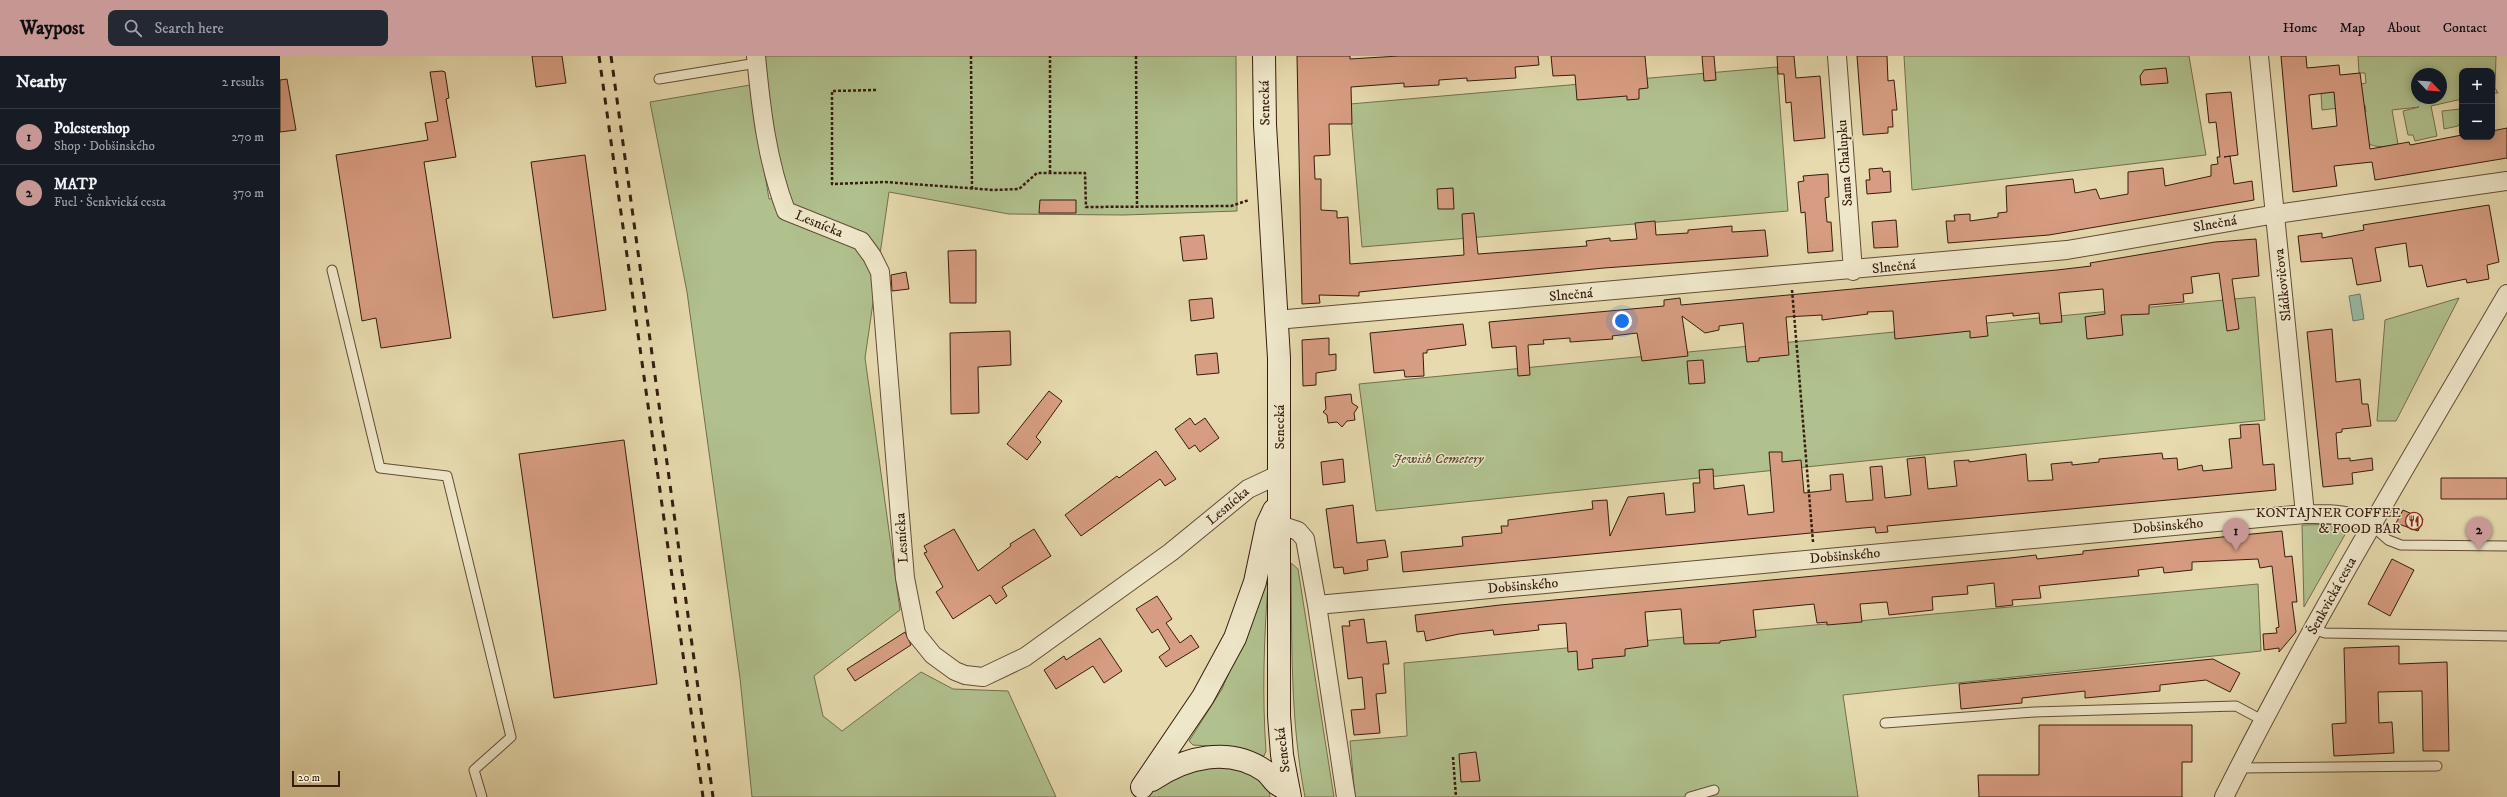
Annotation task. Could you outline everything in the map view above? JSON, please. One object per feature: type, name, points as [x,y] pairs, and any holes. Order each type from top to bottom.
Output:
[{"type":"main road","name":"Senecká","points":[[1264,56],[1265,125],[1279,358],[1279,716],[1282,755],[1289,794]]},
{"type":"main road","points":[[1137,792],[1203,697],[1232,645],[1253,588],[1267,525],[1280,496]]},
{"type":"main road","points":[[1137,792],[1172,766],[1192,759],[1210,757],[1247,762],[1266,771],[1276,783],[1289,794]]},
{"type":"street","name":"Sama Chalupku","points":[[1837,56],[1853,271]]},
{"type":"street","name":"Sládkovičova","points":[[2259,56],[2305,514]]},
{"type":"street","name":"Lesnícka","points":[[748,60],[762,115],[773,173],[786,211],[861,241],[872,256],[880,272],[905,578],[916,634],[933,655],[944,664],[965,675],[983,677],[1025,657],[1171,552],[1248,489],[1280,474]]},
{"type":"street","name":"Slnečná","points":[[1276,320],[1853,271],[2068,250],[2276,214],[2507,181]]},
{"type":"street","name":"Šenkvická cesta","points":[[2224,797],[2313,629],[2371,525],[2507,294]]},
{"type":"street","name":"Dobšinského","points":[[1318,604],[2305,514],[2341,514],[2361,519],[2371,525]]},
{"type":"street","points":[[1280,525],[1298,531],[1305,539],[1318,604],[1346,797]]},
{"type":"lane","points":[[659,79],[748,60]]},
{"type":"lane","points":[[332,270],[380,468],[447,476],[511,737],[474,770],[482,797]]},
{"type":"lane","points":[[2371,525],[2388,540],[2401,545],[2507,546]]},
{"type":"lane","points":[[2313,629],[2325,633],[2507,636]]},
{"type":"lane","points":[[1885,723],[2034,712],[2236,706],[2264,721]]},
{"type":"lane","points":[[2239,768],[2437,766]]},
{"type":"lane","points":[[1690,797],[1714,790]]},
{"type":"path","points":[[971,56],[972,189]]},
{"type":"path","points":[[1050,56],[1050,173]]},
{"type":"path","points":[[1136,56],[1137,207]]},
{"type":"path","points":[[876,90],[832,91],[832,184],[885,182],[972,189],[1019,189],[1037,173],[1085,173],[1086,207],[1231,206],[1249,200]]},
{"type":"path","points":[[1791,285],[1813,542]]},
{"type":"path","points":[[1453,757],[1456,797]]},
{"type":"green space","points":[[760,56],[1236,56],[1237,211],[1124,215],[1009,214],[889,192],[865,358],[900,610],[814,676],[823,716],[842,731],[921,672],[953,689],[1008,691],[1056,797],[752,797],[740,678],[687,292],[650,102],[750,85],[769,199],[787,196],[779,181]]},
{"type":"green space","points":[[1904,56],[2189,56],[2206,155],[1912,190]]},
{"type":"green space","points":[[2358,56],[2496,56],[2495,88],[2495,68],[2459,68],[2459,100],[2447,102],[2447,68],[2411,68],[2411,104],[2440,104],[2431,106],[2437,136],[2415,141],[2413,135],[2408,135],[2403,111],[2419,107],[2392,110],[2398,144],[2387,146],[2370,145],[2363,141],[2336,116],[2366,112],[2365,105],[2322,110],[2321,93],[2366,83],[2365,73],[2359,73]]},
{"type":"green space","points":[[1777,67],[1788,211],[1362,247],[1350,104]]},
{"type":"green space","points":[[2459,109],[2458,126],[2444,129],[2442,111]]},
{"type":"green space","name":"Jewish Cemetery","points":[[2255,297],[2265,420],[1376,511],[1359,384]]},
{"type":"green space","points":[[2459,298],[2396,421],[2377,421],[2385,320]]},
{"type":"green space","points":[[2351,524],[2304,607],[2302,525]]},
{"type":"green space","points":[[1291,563],[1298,569],[1334,797],[1305,797],[1300,768],[1294,710]]},
{"type":"green space","points":[[1262,583],[1268,583],[1264,667],[1266,751],[1264,756],[1237,748],[1193,745],[1189,741],[1222,689],[1242,642]]},
{"type":"green space","points":[[2258,584],[2261,651],[1843,695],[1858,797],[1355,797],[1350,741],[1407,736],[1404,663]]},
{"type":"green space","points":[[1206,765],[1225,766],[1246,770],[1255,774],[1262,779],[1268,787],[1270,797],[1147,797],[1160,784]]},
{"type":"shaded area","points":[[2360,294],[2364,319],[2353,321],[2349,296]]},
{"type":"building","points":[[532,56],[562,56],[566,83],[536,87]]},
{"type":"building","points":[[1297,56],[1350,56],[1350,59],[1399,56],[1538,56],[1539,65],[1515,67],[1516,78],[1467,81],[1467,78],[1439,80],[1439,85],[1404,87],[1404,83],[1351,87],[1352,124],[1329,124],[1330,155],[1314,156],[1315,179],[1321,179],[1321,210],[1337,211],[1337,218],[1348,217],[1350,264],[1464,255],[1462,214],[1474,213],[1478,254],[1587,246],[1586,241],[1610,238],[1610,241],[1637,239],[1635,223],[1655,221],[1656,235],[1688,233],[1688,230],[1732,226],[1732,232],[1765,230],[1768,256],[1604,268],[1359,292],[1359,296],[1319,295],[1320,303],[1302,304]]},
{"type":"building","points":[[1551,56],[1645,56],[1648,88],[1639,89],[1639,99],[1627,100],[1627,96],[1577,100],[1575,75],[1553,76]]},
{"type":"building","points":[[1702,56],[1714,56],[1716,80],[1704,81]]},
{"type":"building","points":[[1777,56],[1794,56],[1796,78],[1820,76],[1825,138],[1794,141],[1791,102],[1786,103],[1784,74],[1778,74]]},
{"type":"building","points":[[1857,56],[1887,56],[1888,81],[1894,80],[1897,110],[1892,110],[1893,127],[1888,127],[1888,133],[1863,135]]},
{"type":"building","points":[[2281,56],[2306,56],[2307,68],[2339,65],[2340,75],[2360,73],[2370,149],[2409,142],[2410,145],[2459,136],[2459,140],[2495,140],[2495,130],[2507,128],[2507,158],[2375,180],[2372,162],[2334,166],[2337,186],[2293,192]],"holes":[[[2334,92],[2337,126],[2312,129],[2309,95]]]},
{"type":"building","points":[[2166,68],[2168,83],[2141,85],[2140,76],[2144,70]]},
{"type":"building","points":[[430,72],[445,72],[449,98],[446,99],[456,157],[424,162],[451,338],[381,348],[376,318],[362,321],[336,155],[428,140],[425,123],[438,121]]},
{"type":"building","points":[[287,79],[296,130],[280,132],[280,80]]},
{"type":"building","points":[[2231,92],[2238,155],[2230,156],[2234,184],[2252,181],[2254,200],[2049,235],[1948,243],[1946,221],[1955,221],[1954,215],[1970,214],[1970,221],[1998,217],[1998,213],[2007,212],[2006,186],[2073,179],[2075,193],[2096,189],[2100,199],[2128,194],[2128,172],[2163,168],[2165,186],[2211,176],[2211,165],[2218,164],[2217,157],[2220,157],[2216,122],[2209,123],[2206,94]]},
{"type":"building","points":[[585,155],[606,310],[553,318],[531,162]]},
{"type":"building","points":[[1882,168],[1883,172],[1890,171],[1891,192],[1867,194],[1866,180],[1870,180],[1869,169]]},
{"type":"building","points":[[1828,174],[1829,197],[1825,198],[1827,222],[1831,222],[1833,251],[1808,253],[1805,212],[1801,213],[1798,182],[1804,181],[1803,176]]},
{"type":"building","points":[[1453,188],[1454,209],[1438,209],[1437,189]]},
{"type":"building","points":[[1040,200],[1076,200],[1076,213],[1039,213]]},
{"type":"building","points":[[2489,205],[2499,262],[2487,265],[2489,279],[2467,283],[2466,279],[2427,287],[2422,265],[2409,267],[2406,243],[2375,248],[2381,281],[2357,285],[2352,258],[2301,262],[2298,236],[2322,233],[2322,238],[2364,230],[2363,225]]},
{"type":"building","points":[[1896,220],[1898,247],[1874,248],[1872,222]]},
{"type":"building","points":[[1204,235],[1207,259],[1183,261],[1180,237]]},
{"type":"building","points":[[2256,239],[2259,276],[2232,279],[2239,329],[2227,331],[2219,273],[2191,277],[2193,293],[2183,294],[2184,302],[2149,305],[2149,314],[2121,315],[2123,335],[2087,339],[2085,317],[2105,314],[2103,289],[2059,293],[2062,322],[2040,324],[2039,313],[2013,316],[2013,313],[1986,316],[1988,336],[1970,338],[1970,331],[1895,339],[1893,311],[1867,312],[1868,314],[1822,320],[1822,315],[1786,317],[1789,355],[1759,358],[1759,361],[1747,362],[1743,323],[1719,326],[1719,330],[1705,333],[1682,316],[1688,356],[1642,361],[1637,333],[1612,336],[1613,339],[1570,342],[1570,338],[1543,340],[1544,344],[1528,345],[1530,375],[1518,376],[1516,346],[1492,348],[1489,322],[1664,306],[1664,300],[1680,298],[1681,305],[2057,270],[2091,266],[2090,263],[2215,242]]},
{"type":"building","points":[[976,250],[976,303],[950,303],[948,251]]},
{"type":"building","points":[[906,272],[909,289],[892,291],[891,275]]},
{"type":"building","points":[[1212,298],[1214,318],[1191,321],[1189,300]]},
{"type":"building","points":[[1463,324],[1466,345],[1427,350],[1427,353],[1423,353],[1424,376],[1405,377],[1404,370],[1374,373],[1370,333]]},
{"type":"building","points":[[2332,329],[2336,382],[2360,379],[2362,404],[2368,404],[2371,426],[2342,429],[2342,432],[2336,433],[2338,459],[2350,458],[2350,461],[2372,458],[2373,470],[2352,473],[2353,484],[2323,487],[2307,332]]},
{"type":"building","points":[[1010,331],[1011,365],[978,367],[979,413],[951,414],[950,333]]},
{"type":"building","points":[[1329,338],[1329,355],[1336,354],[1336,370],[1316,373],[1316,385],[1303,386],[1302,340]]},
{"type":"building","points":[[1217,353],[1219,373],[1197,375],[1195,355]]},
{"type":"building","points":[[1703,360],[1705,383],[1689,384],[1687,361]]},
{"type":"building","points":[[1049,391],[1062,401],[1036,437],[1041,442],[1027,460],[1007,444]]},
{"type":"building","points":[[1351,394],[1352,403],[1358,407],[1354,413],[1355,420],[1347,421],[1342,427],[1337,422],[1328,423],[1327,415],[1323,412],[1326,409],[1325,397]]},
{"type":"building","points":[[1190,418],[1195,425],[1205,418],[1219,438],[1200,452],[1195,445],[1189,449],[1175,429]]},
{"type":"building","points":[[2259,424],[2263,465],[2274,464],[2276,490],[1887,526],[1888,532],[1876,533],[1875,527],[1403,572],[1401,552],[1463,546],[1462,537],[1502,533],[1501,526],[1508,526],[1508,520],[1593,509],[1592,501],[1607,500],[1610,536],[1628,497],[1664,493],[1666,515],[1695,512],[1693,483],[1700,483],[1699,470],[1713,469],[1714,489],[1744,485],[1748,515],[1774,512],[1769,452],[1782,452],[1782,462],[1801,460],[1804,493],[1831,490],[1830,475],[1843,474],[1846,502],[1873,500],[1870,467],[1882,466],[1885,498],[1911,495],[1907,459],[1925,457],[1928,489],[1957,486],[1954,461],[1969,460],[1969,462],[2026,454],[2028,481],[2053,480],[2051,464],[2072,462],[2072,465],[2099,462],[2099,459],[2162,453],[2163,459],[2177,458],[2178,470],[2202,465],[2203,471],[2232,468],[2229,439],[2241,438],[2240,425]]},
{"type":"building","points":[[624,440],[657,684],[554,698],[519,454]]},
{"type":"building","points":[[1156,451],[1176,479],[1165,486],[1160,479],[1081,536],[1065,515],[1117,476],[1119,478]]},
{"type":"building","points":[[1343,459],[1345,482],[1323,485],[1321,462]]},
{"type":"building","points":[[2441,478],[2507,478],[2507,499],[2441,499]]},
{"type":"building","points":[[1353,505],[1357,543],[1385,540],[1388,557],[1367,560],[1368,570],[1344,574],[1343,567],[1334,568],[1326,509]]},
{"type":"building","points":[[2403,510],[2423,519],[2418,531],[2396,523]]},
{"type":"building","points":[[954,529],[978,571],[1011,546],[1010,544],[1034,529],[1051,556],[1002,587],[1007,596],[996,604],[990,595],[953,619],[936,592],[943,587],[924,553],[927,552],[924,546]]},
{"type":"building","points":[[2282,531],[2285,557],[2292,556],[2297,602],[2292,602],[2296,632],[2279,652],[2279,648],[2264,650],[2263,634],[2277,633],[2276,628],[2279,627],[2272,566],[2260,568],[2258,559],[2192,562],[2192,570],[2164,573],[2163,567],[2138,570],[2139,576],[2039,586],[2041,598],[2012,600],[2013,605],[1996,607],[1994,583],[1967,586],[1968,594],[1932,597],[1933,610],[1889,615],[1887,602],[1860,604],[1862,622],[1827,625],[1827,622],[1817,623],[1814,604],[1753,610],[1756,637],[1720,641],[1720,643],[1684,644],[1681,609],[1645,612],[1648,646],[1625,649],[1625,656],[1592,659],[1593,668],[1578,670],[1577,651],[1568,652],[1566,623],[1538,625],[1539,630],[1494,635],[1493,630],[1459,634],[1426,641],[1424,631],[1417,632],[1415,615],[1500,605],[2036,555],[2037,559],[2083,554],[2083,551]]},
{"type":"building","points":[[2392,559],[2414,570],[2390,616],[2368,604]]},
{"type":"building","points":[[1157,596],[1172,619],[1166,623],[1180,643],[1191,635],[1199,647],[1166,667],[1159,657],[1170,649],[1158,629],[1152,633],[1136,609]]},
{"type":"building","points":[[1364,619],[1367,643],[1386,641],[1389,664],[1383,664],[1386,693],[1376,694],[1380,733],[1354,735],[1351,710],[1365,709],[1362,677],[1348,679],[1342,626],[1350,626],[1349,621]]},
{"type":"building","points":[[905,632],[911,645],[855,681],[847,669]]},
{"type":"building","points":[[1100,638],[1122,671],[1104,683],[1093,666],[1056,689],[1044,670],[1064,656],[1066,660]]},
{"type":"building","points":[[2399,646],[2399,664],[2447,662],[2449,751],[2423,751],[2422,691],[2378,692],[2379,723],[2392,722],[2394,753],[2334,756],[2332,724],[2346,723],[2344,648]]},
{"type":"building","points":[[2213,659],[2240,673],[2230,692],[2206,680],[2160,685],[2160,691],[2085,698],[2085,691],[2022,698],[2022,703],[1961,709],[1959,684]]},
{"type":"building","points":[[2039,725],[2192,725],[2192,762],[2182,762],[2182,797],[1979,797],[1978,775],[2039,775]]},
{"type":"building","points":[[1476,752],[1480,781],[1461,782],[1459,754]]},
{"type":"railway","points":[[599,56],[703,797]]},
{"type":"railway","points":[[611,56],[713,797]]},
{"type":"place","name":"KONTAJNER COFFEE & FOOD BAR","points":[[2414,521]]},
{"type":"place","name":"MATP","points":[[2479,550]]},
{"type":"place","name":"Polcstershop","points":[[2236,551]]}]
